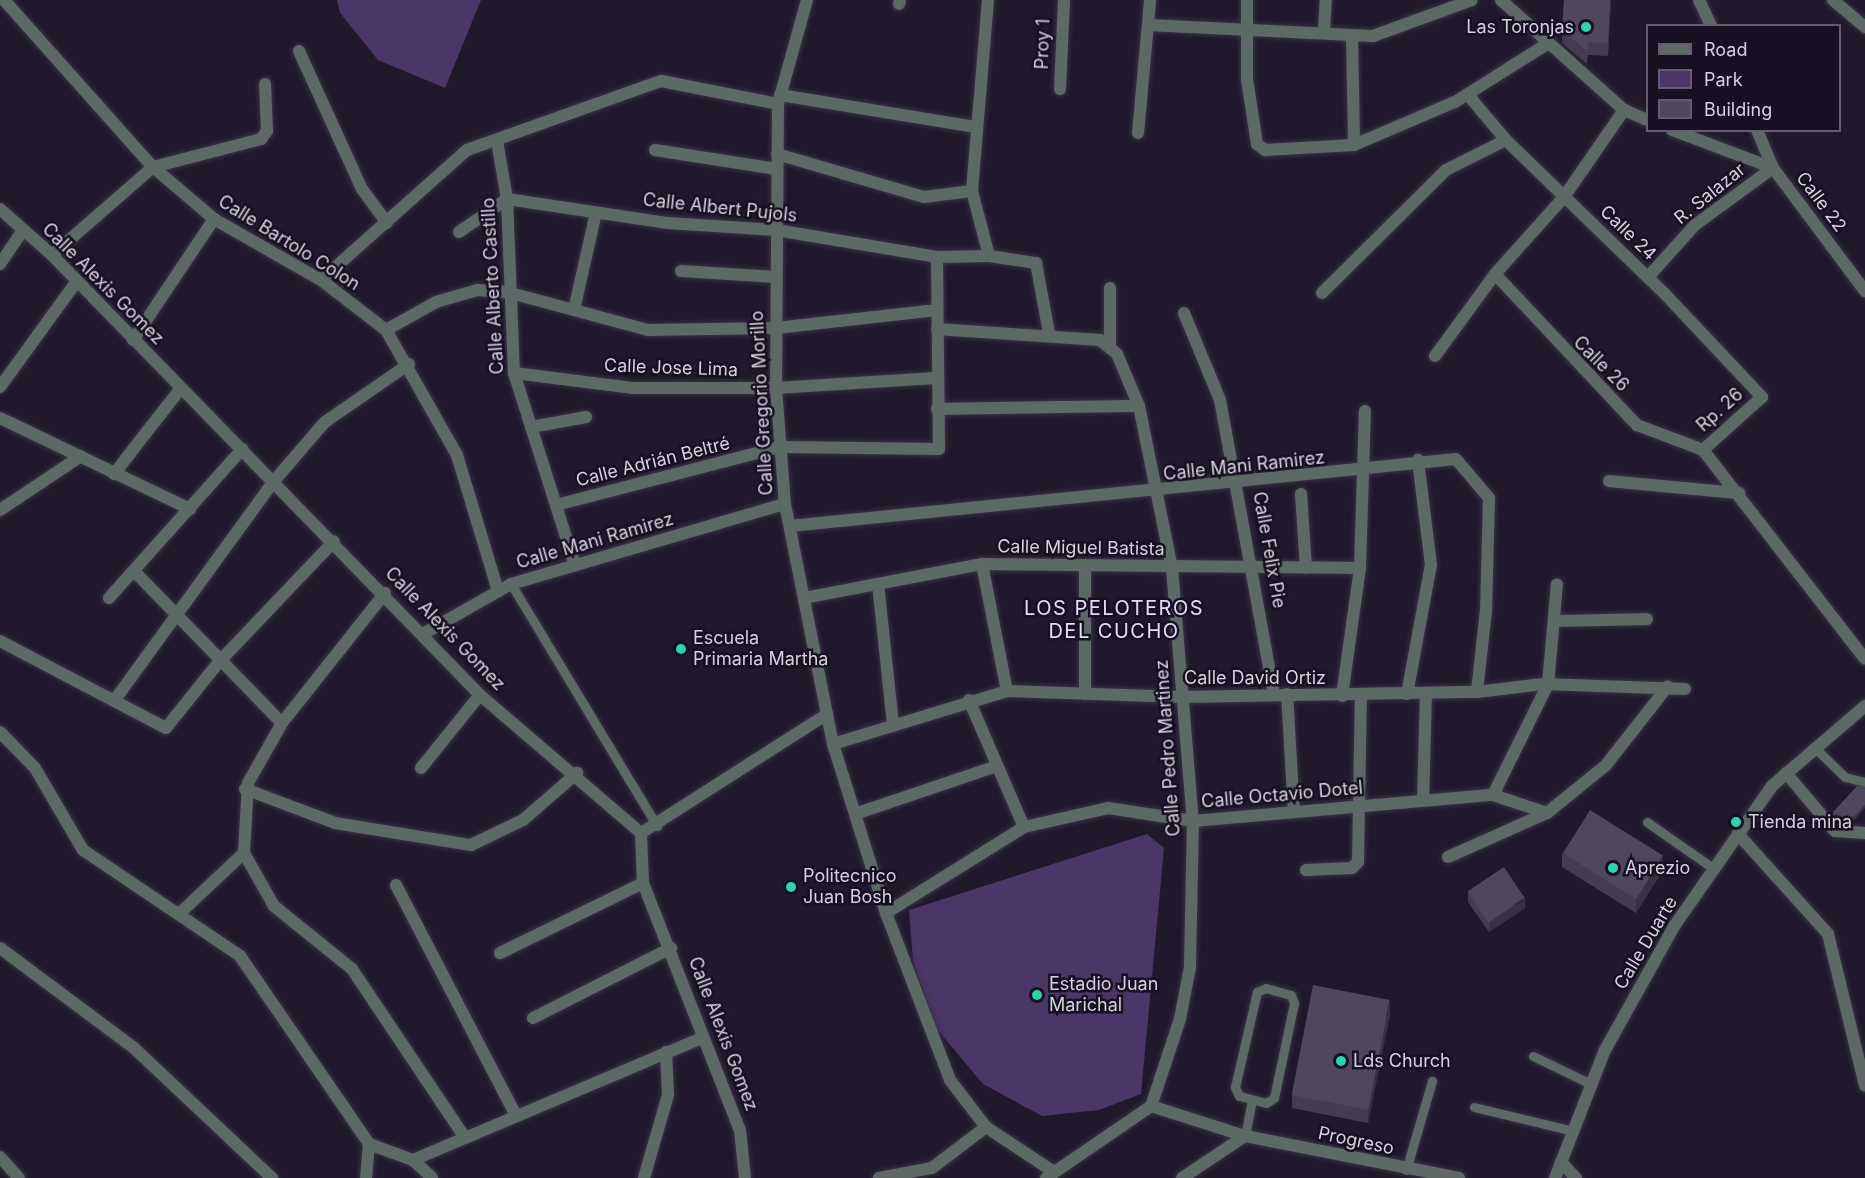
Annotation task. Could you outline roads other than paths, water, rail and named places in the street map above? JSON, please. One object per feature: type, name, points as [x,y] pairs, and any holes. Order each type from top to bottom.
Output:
[{"type":"street","name":"Calle Bartolo Colon","points":[[4,0],[153,167],[214,219],[321,280],[386,330],[409,364],[457,454],[498,591]]},
{"type":"street","name":"Calle Gregorio Morillo","points":[[807,0],[787,63],[779,99],[776,388],[785,504],[833,744],[858,813],[886,914],[950,1080],[986,1126],[1050,1175]]},
{"type":"street","points":[[988,0],[983,32],[972,191],[989,256]]},
{"type":"street","name":"Proy 1","points":[[1060,89],[1064,0]]},
{"type":"street","points":[[1138,133],[1150,0]]},
{"type":"street","points":[[1247,0],[1246,79],[1260,147],[1354,145],[1468,95],[1547,44]]},
{"type":"street","points":[[1324,33],[1326,0]]},
{"type":"street","points":[[1148,25],[1373,36],[1472,0]]},
{"type":"street","points":[[1501,0],[1547,44],[1624,110],[1646,120]]},
{"type":"street","points":[[1699,0],[1710,24]]},
{"type":"street","points":[[1833,0],[1865,27]]},
{"type":"street","points":[[1352,36],[1354,145]]},
{"type":"street","points":[[299,51],[362,189],[387,223]]},
{"type":"street","points":[[321,280],[467,150],[662,81],[976,127]]},
{"type":"street","points":[[52,255],[153,167],[261,139],[267,131],[265,84]]},
{"type":"street","name":"Calle 24","points":[[1468,95],[1506,140],[1648,277],[1762,397]]},
{"type":"street","points":[[1435,356],[1495,274],[1564,197],[1624,110]]},
{"type":"street","points":[[1677,132],[1773,168]]},
{"type":"street","name":"Calle 22","points":[[1758,132],[1773,168],[1865,291]]},
{"type":"street","points":[[1322,293],[1446,170],[1506,140]]},
{"type":"street","name":"Calle Alberto Castillo","points":[[497,141],[507,199],[507,292],[514,373],[575,565]]},
{"type":"street","points":[[655,150],[777,169]]},
{"type":"street","points":[[777,154],[924,197],[972,191]]},
{"type":"street","name":"R. Salazar","points":[[1648,277],[1695,225],[1773,168]]},
{"type":"street","points":[[459,232],[507,199]]},
{"type":"street","name":"Calle Albert Pujols","points":[[507,199],[596,212],[776,230],[937,257],[989,256],[1036,263],[1050,333]]},
{"type":"street","name":"Calle Alexis Gomez","points":[[0,209],[52,255],[133,340],[385,593],[480,694],[577,773],[641,833],[643,883],[671,948],[702,1038],[740,1130],[745,1178]]},
{"type":"street","points":[[574,310],[596,212]]},
{"type":"street","points":[[133,340],[214,219]]},
{"type":"street","points":[[0,264],[23,230]]},
{"type":"street","points":[[937,257],[938,409],[1139,406]]},
{"type":"street","points":[[681,271],[776,277]]},
{"type":"street","name":"Calle 26","points":[[1495,274],[1637,425],[1703,450]]},
{"type":"street","points":[[0,387],[76,281]]},
{"type":"street","points":[[937,329],[1050,333],[1110,346],[1110,288]]},
{"type":"street","points":[[386,330],[436,302],[477,290],[507,292],[648,330],[776,328],[937,310]]},
{"type":"street","name":"Calle Felix Pie","points":[[1184,313],[1220,400],[1240,485],[1254,568],[1280,694],[1294,813]]},
{"type":"street","name":"Calle Pedro Martinez","points":[[1110,346],[1139,406],[1172,568],[1193,821],[1190,967],[1180,1019],[1150,1106]]},
{"type":"street","points":[[114,701],[274,481],[326,422],[409,364]]},
{"type":"street","name":"Calle Jose Lima","points":[[514,373],[632,388],[776,388],[936,378]]},
{"type":"street","points":[[114,474],[181,388]]},
{"type":"street","name":"Rp. 26","points":[[1703,450],[1762,397]]},
{"type":"street","name":"Calle Adrián Beltré","points":[[556,505],[780,447],[939,449],[938,409]]},
{"type":"street","points":[[1342,696],[1360,568],[1360,473],[1365,411]]},
{"type":"street","points":[[531,427],[586,417]]},
{"type":"street","points":[[0,418],[190,509]]},
{"type":"street","points":[[109,598],[242,449]]},
{"type":"street","points":[[1703,450],[1739,493],[1865,659]]},
{"type":"street","points":[[0,510],[81,456]]},
{"type":"street","name":"Calle Mani Ramirez","points":[[789,526],[1360,473],[1418,460],[1456,459],[1489,498],[1486,610],[1477,692]]},
{"type":"street","points":[[1407,694],[1431,565],[1418,460]]},
{"type":"street","points":[[1609,481],[1739,493]]},
{"type":"street","points":[[1301,494],[1306,568]]},
{"type":"street","name":"Calle Mani Ramirez","points":[[423,634],[511,584],[785,504]]},
{"type":"street","points":[[0,641],[166,728],[218,663],[333,541]]},
{"type":"street","points":[[982,564],[1007,690]]},
{"type":"street","name":"Calle Miguel Batista","points":[[804,598],[982,564],[1172,568],[1360,568]]},
{"type":"street","points":[[1085,566],[1085,694]]},
{"type":"street","points":[[134,571],[218,663],[282,723]]},
{"type":"street","points":[[879,584],[893,724]]},
{"type":"street","points":[[1547,813],[1493,795],[1548,684],[1557,584]]},
{"type":"street","points":[[385,593],[282,723],[245,789],[244,854],[274,906],[352,969],[465,1138]]},
{"type":"street","points":[[1555,621],[1647,619]]},
{"type":"street","name":"Calle David Ortiz","points":[[833,744],[1007,690],[1182,697],[1426,694],[1477,692],[1548,684],[1668,686],[1684,689]]},
{"type":"street","points":[[1448,858],[1547,813],[1606,765],[1668,686]]},
{"type":"street","points":[[421,768],[480,694]]},
{"type":"street","points":[[1423,801],[1426,694]]},
{"type":"street","points":[[1306,870],[1352,868],[1358,862],[1355,807],[1361,695]]},
{"type":"street","points":[[969,700],[1024,827]]},
{"type":"street","name":"Calle Duarte","points":[[1556,1178],[1591,1084],[1675,925],[1738,834],[1786,773],[1865,706]]},
{"type":"street","points":[[641,833],[657,826],[827,714]]},
{"type":"street","points":[[0,732],[35,768],[83,850],[179,914],[246,963],[369,1144],[413,1160],[432,1178]]},
{"type":"street","points":[[858,813],[997,766]]},
{"type":"street","points":[[245,789],[335,823],[471,845],[523,820],[577,773]]},
{"type":"street","points":[[1786,773],[1835,831],[1865,833]]},
{"type":"street","name":"Calle Octavio Dotel","points":[[886,914],[1024,827],[1108,808],[1193,821],[1493,795]]},
{"type":"street","points":[[1738,834],[1828,934],[1865,1086]]},
{"type":"street","points":[[179,914],[244,854]]},
{"type":"street","points":[[500,953],[643,883]]},
{"type":"street","points":[[396,885],[516,1116]]},
{"type":"street","points":[[0,948],[134,1047],[272,1178]]},
{"type":"street","points":[[533,1018],[671,948]]},
{"type":"street","points":[[413,1160],[702,1038]]},
{"type":"street","points":[[644,1178],[668,1095],[666,1052]]},
{"type":"street","points":[[1050,1175],[1150,1106]]},
{"type":"street","name":"Progreso","points":[[1150,1106],[1245,1136],[1430,1177],[1459,1178]]},
{"type":"street","points":[[879,1178],[932,1168],[986,1126]]},
{"type":"street","points":[[1182,1178],[1245,1136]]},
{"type":"street","points":[[366,1178],[369,1144]]},
{"type":"street","points":[[0,1157],[19,1178]]},
{"type":"street","points":[[1561,1162],[1576,1178]]},
{"type":"lane","points":[[511,584],[657,826]]},
{"type":"lane","points":[[1814,747],[1845,777],[1865,782]]},
{"type":"lane","points":[[1647,822],[1714,869]]},
{"type":"lane","points":[[1266,988],[1291,995],[1294,1003],[1274,1098],[1252,1100],[1239,1096],[1235,1087],[1257,992],[1266,988]]},
{"type":"lane","points":[[1533,1056],[1591,1084]]},
{"type":"lane","points":[[1406,1170],[1432,1081]]},
{"type":"lane","points":[[1245,1136],[1252,1100]]},
{"type":"lane","points":[[1474,1107],[1573,1131]]},
{"type":"place","name":"Las Toronjas","points":[[1586,27]]},
{"type":"place","name":"Escuela Primaria Martha","points":[[681,649]]},
{"type":"place","name":"Tienda mina","points":[[1736,822]]},
{"type":"place","name":"Aprezio","points":[[1613,868]]},
{"type":"place","name":"Politecnico Juan Bosh","points":[[791,887]]},
{"type":"place","name":"Estadio Juan Marichal","points":[[1037,995]]},
{"type":"place","name":"Lds Church","points":[[1341,1061]]},
{"type":"district","name":"LOS PELOTEROS DEL CUCHO","points":[[1114,620]]}]
